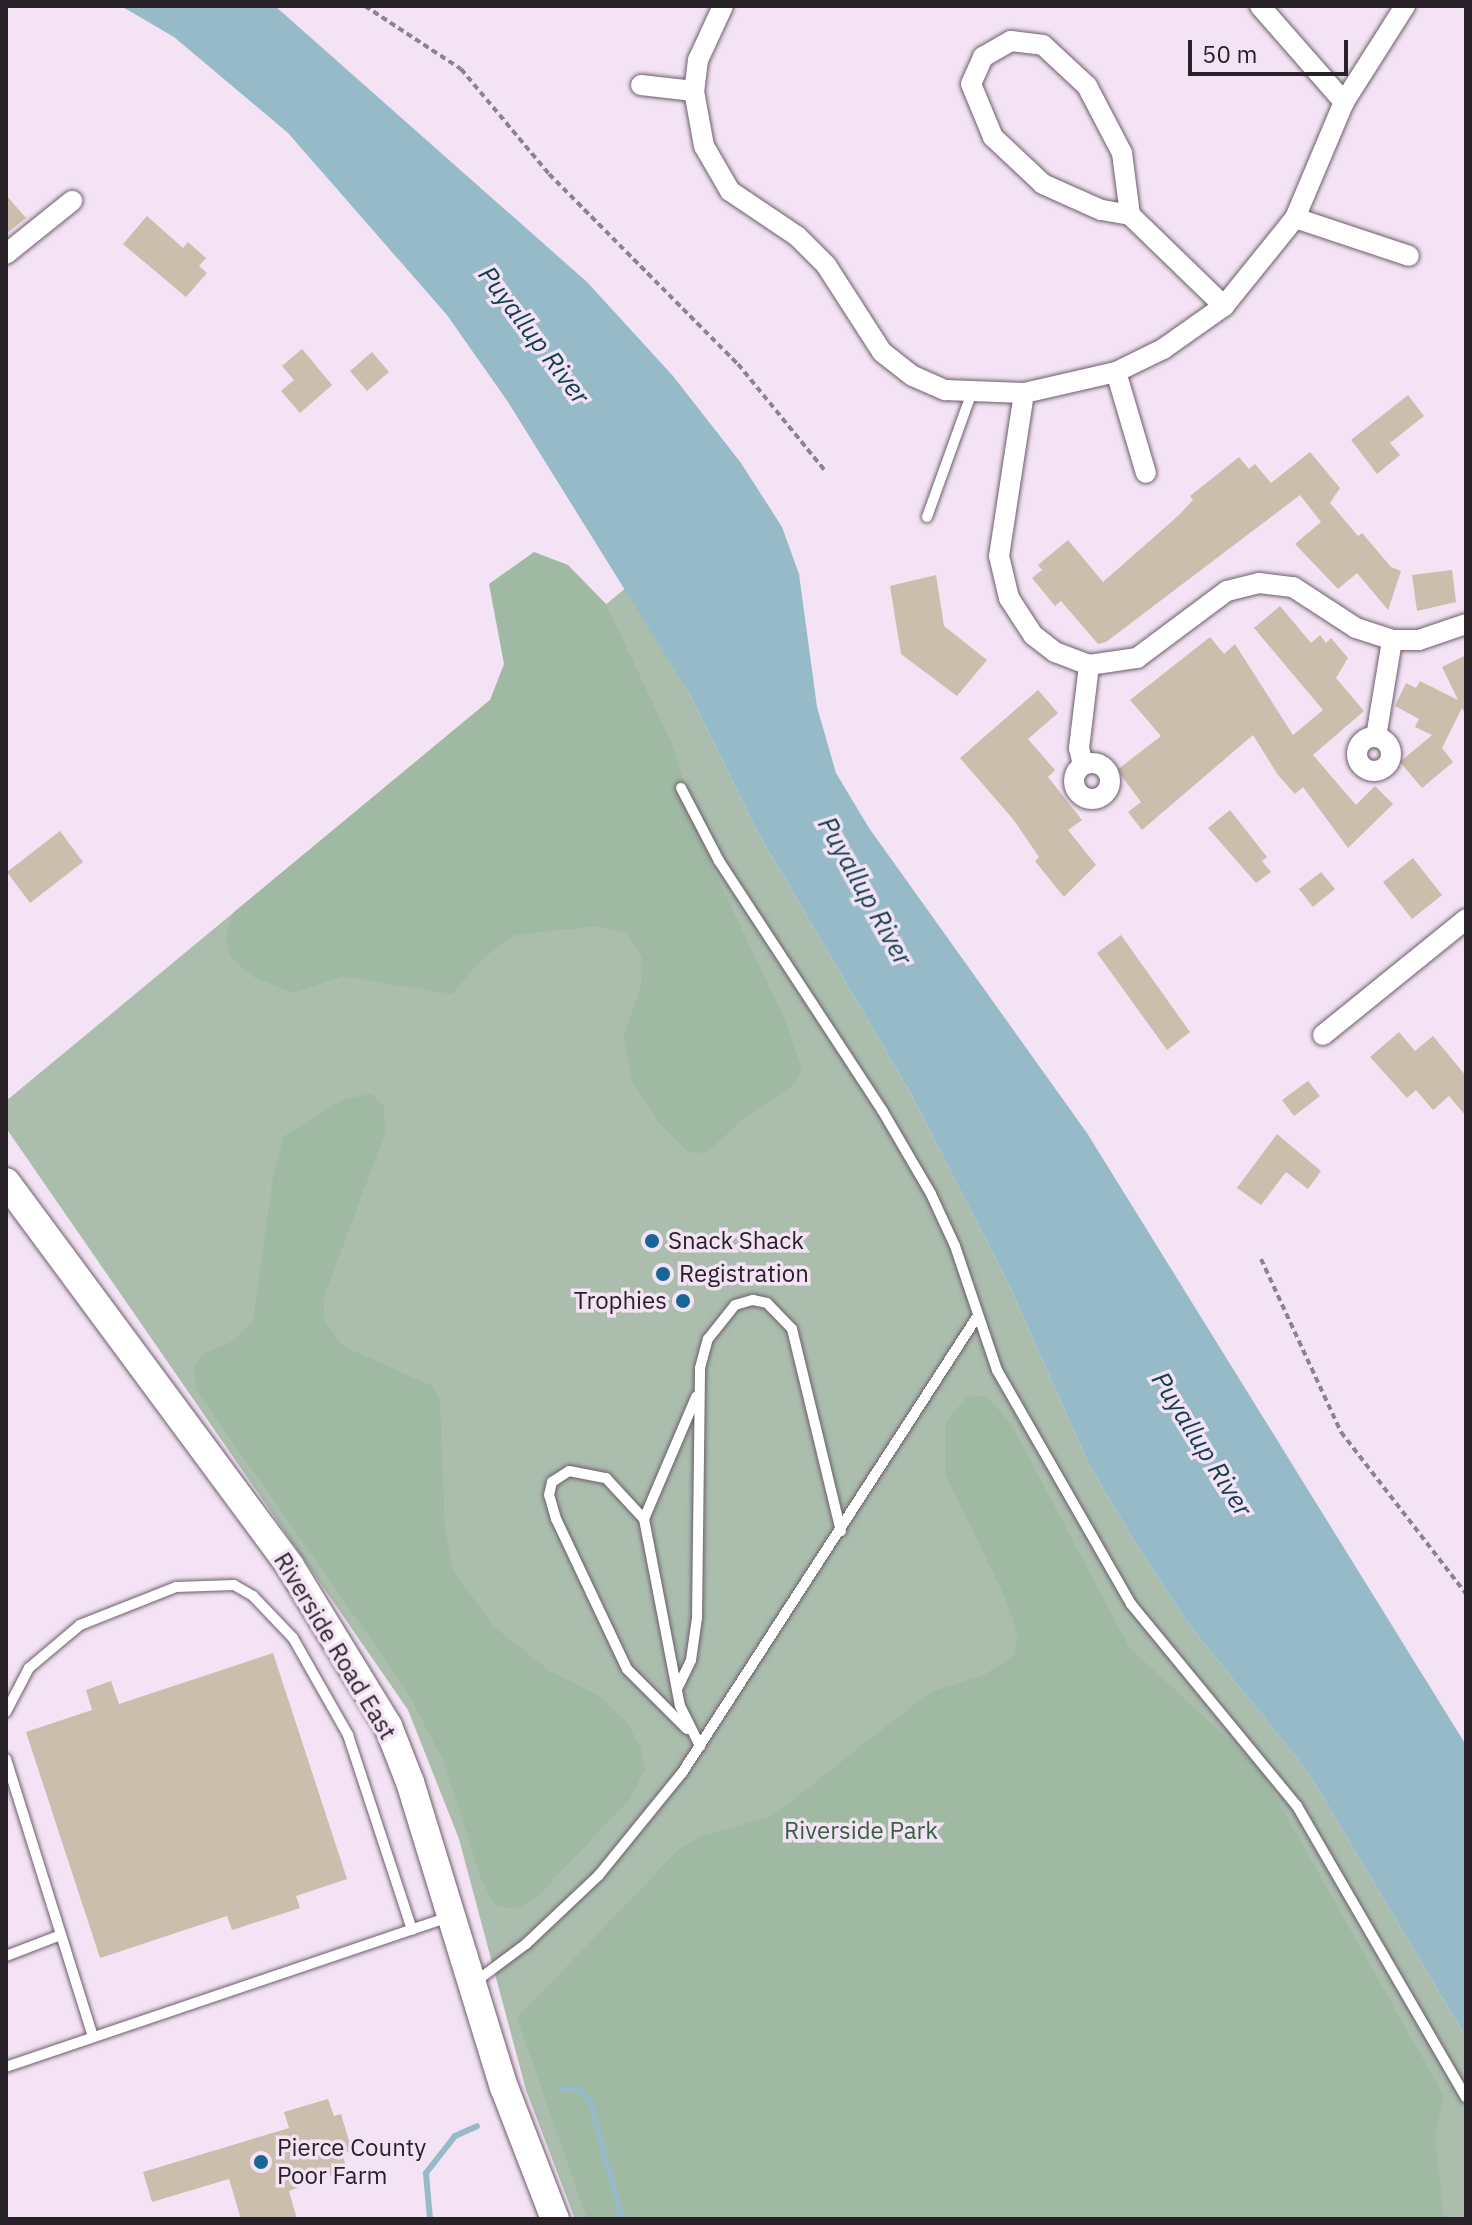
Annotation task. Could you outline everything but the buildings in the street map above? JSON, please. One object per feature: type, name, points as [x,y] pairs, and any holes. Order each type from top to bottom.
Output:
[{"type":"street","points":[[723,6],[698,60],[694,91],[704,146],[730,191],[797,236],[826,265],[882,352],[913,376],[945,390],[1024,393],[1116,372],[1163,349],[1224,306],[1255,274],[1295,218],[1344,102],[1405,6]]},
{"type":"street","points":[[1260,6],[1344,102]]},
{"type":"street","points":[[1130,215],[1126,175],[1112,127],[1073,70],[1043,45],[1028,41],[997,46],[983,57],[971,84],[973,98],[1004,150],[1055,191],[1130,215],[1224,306]]},
{"type":"street","points":[[641,85],[694,91]]},
{"type":"street","points":[[6,254],[72,201]]},
{"type":"street","points":[[1295,218],[1409,256]]},
{"type":"street","points":[[1116,372],[1146,473]]},
{"type":"street","points":[[1024,393],[999,556],[1013,605],[1033,635],[1055,652],[1089,665],[1137,658],[1227,591],[1259,583],[1293,587],[1356,628],[1392,640],[1419,640],[1466,624]]},
{"type":"street","points":[[1376,737],[1392,640]]},
{"type":"street","points":[[1083,765],[1079,748],[1089,665]]},
{"type":"street","points":[[1323,1035],[1466,919]]},
{"type":"street","name":"Riverside Road East","points":[[6,1182],[290,1566],[388,1726],[451,1917],[470,1985],[555,2219]]},
{"type":"lane","points":[[927,517],[972,392]]},
{"type":"lane","points":[[681,788],[719,861],[882,1110],[931,1194],[955,1246],[997,1370],[1131,1604],[1297,1806],[1466,2098]]},
{"type":"lane","points":[[644,1519],[697,1395],[708,1339],[722,1317],[735,1305],[753,1300],[780,1312],[792,1329],[841,1531]]},
{"type":"lane","points":[[470,1985],[526,1944],[599,1875],[700,1746],[977,1317]]},
{"type":"lane","points":[[677,1689],[691,1660],[697,1618],[701,1520],[697,1395]]},
{"type":"lane","points":[[687,1729],[644,1519],[618,1487],[588,1471],[569,1471],[552,1482],[551,1507],[627,1669],[700,1746]]},
{"type":"lane","points":[[6,1712],[29,1668],[80,1625],[176,1587],[234,1585],[253,1596],[293,1638],[348,1735],[412,1930]]},
{"type":"lane","points":[[6,1759],[93,2037]]},
{"type":"lane","points":[[6,2067],[451,1917]]},
{"type":"lane","points":[[6,1956],[61,1935]]},
{"type":"path","points":[[365,6],[461,69],[549,174],[738,364],[826,472]]},
{"type":"path","points":[[1261,1259],[1341,1432],[1466,1594]]},
{"type":"green space","points":[[534,552],[568,565],[606,604],[671,742],[712,867],[783,1015],[803,1071],[788,1090],[746,1116],[707,1153],[688,1152],[657,1121],[632,1082],[624,1034],[641,986],[642,958],[626,933],[598,926],[515,935],[482,959],[452,994],[343,976],[294,993],[255,978],[230,957],[226,936],[233,913],[490,700],[504,664],[489,584]]},
{"type":"green space","name":"Riverside Park","points":[[627,587],[689,693],[757,831],[909,1090],[1009,1285],[1088,1462],[1187,1622],[1308,1772],[1466,2037],[1466,2219],[575,2219],[526,2090],[459,1839],[408,1710],[6,1128],[6,1101]]},
{"type":"green space","points":[[371,1094],[384,1107],[385,1133],[323,1300],[325,1321],[343,1346],[434,1387],[440,1401],[445,1529],[454,1571],[494,1627],[550,1671],[599,1696],[625,1720],[641,1747],[645,1769],[630,1799],[535,1899],[515,1909],[496,1906],[482,1882],[444,1762],[405,1688],[196,1390],[194,1366],[203,1354],[234,1341],[253,1321],[273,1177],[284,1136],[344,1099]]},
{"type":"green space","points":[[986,1396],[1010,1422],[1129,1647],[1260,1769],[1444,2096],[1435,2135],[1444,2219],[587,2219],[517,2018],[679,1849],[702,1836],[772,1816],[930,1692],[984,1675],[1014,1655],[1018,1635],[1004,1595],[945,1474],[945,1424],[966,1397]]},
{"type":"water","name":"Puyallup River","points":[[121,6],[275,6],[587,282],[673,376],[741,463],[782,527],[799,574],[817,707],[836,773],[869,828],[1087,1133],[1466,1745],[1466,2037],[1308,1772],[1187,1622],[1131,1536],[1088,1462],[1009,1285],[909,1090],[757,831],[689,693],[508,402],[447,315],[288,133],[174,37]]},
{"type":"waterway","points":[[561,2089],[579,2089],[590,2101],[622,2219]]},
{"type":"waterway","points":[[430,2219],[426,2173],[455,2136],[477,2126]]},
{"type":"place","name":"Snack Shack","points":[[652,1241]]},
{"type":"place","name":"Registration","points":[[663,1274]]},
{"type":"place","name":"Trophies","points":[[683,1301]]},
{"type":"place","name":"Pierce County Poor Farm","points":[[261,2162]]}]
